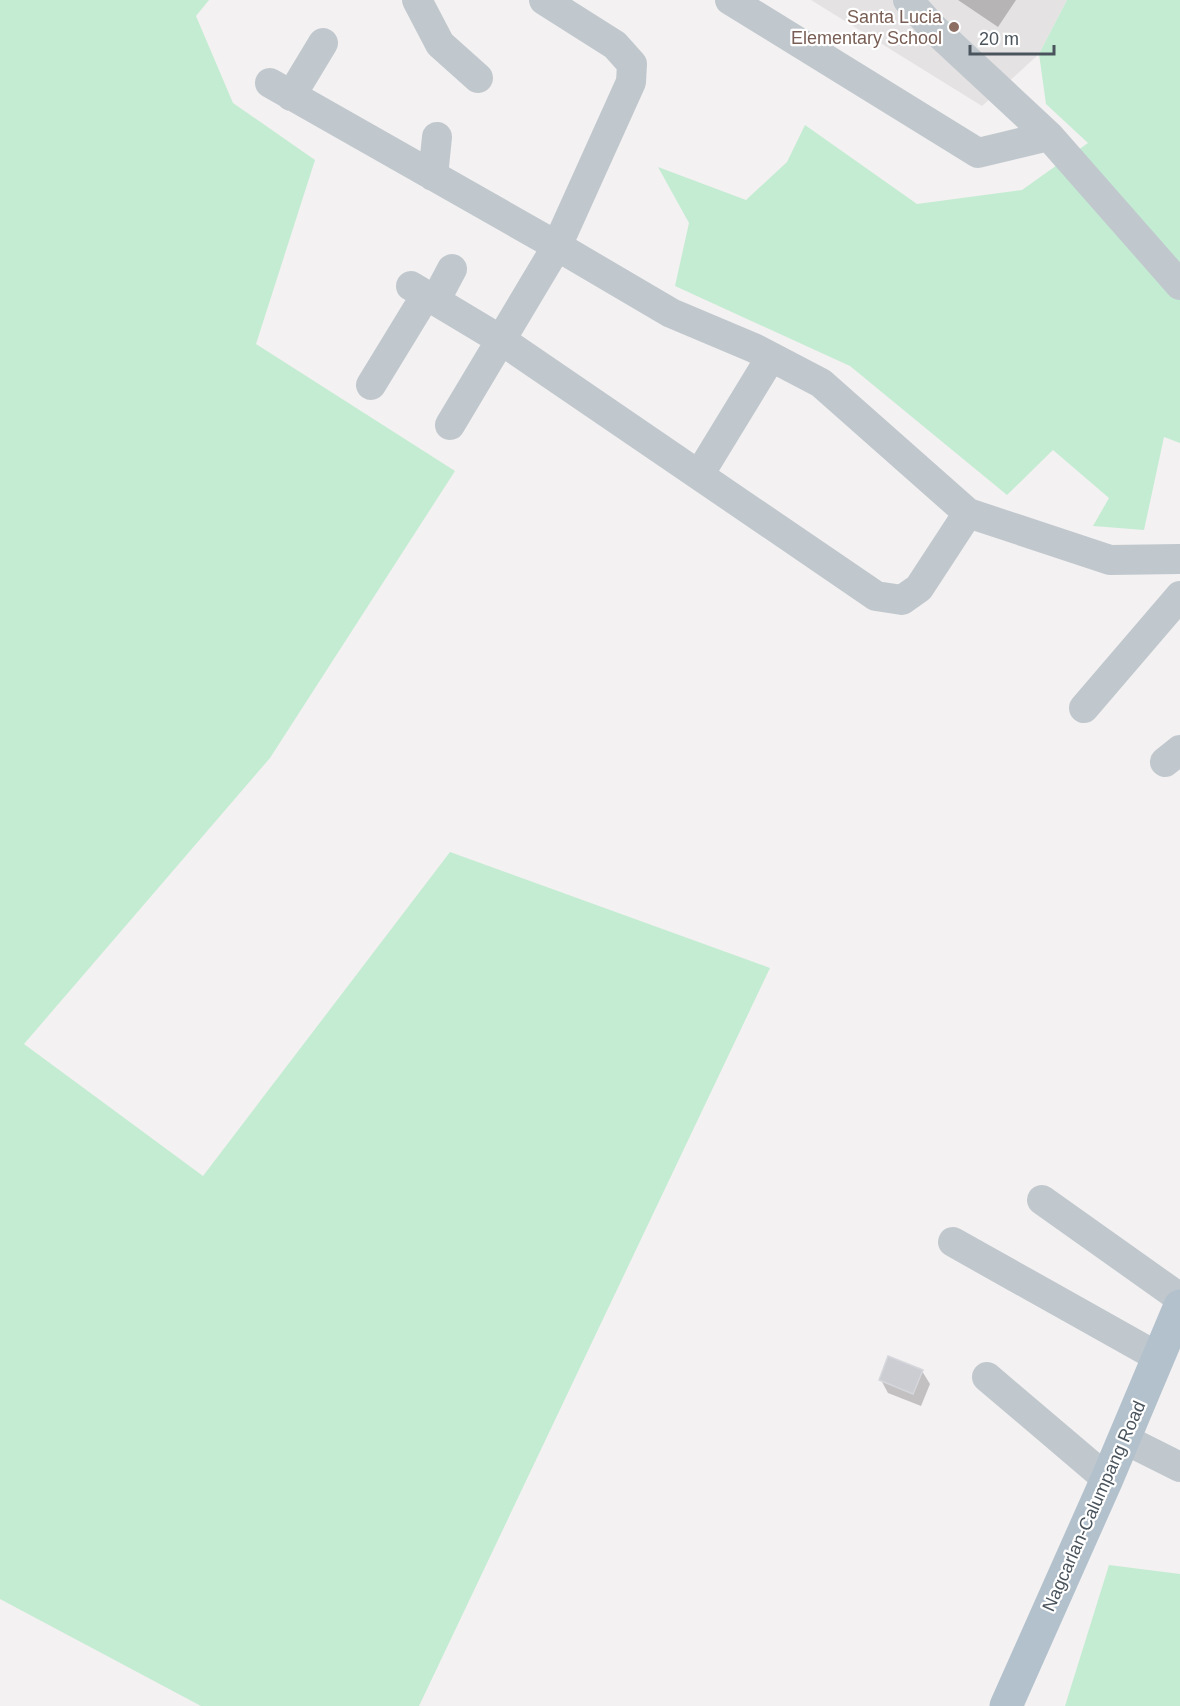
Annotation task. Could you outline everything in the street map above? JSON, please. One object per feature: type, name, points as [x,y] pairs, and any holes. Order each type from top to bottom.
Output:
[{"type":"main road","name":"Nagcarlan-Calumpang Road","points":[[1006,1706],[1172,1333]]},
{"type":"street","points":[[417,0],[440,44],[478,78]]},
{"type":"street","points":[[450,425],[557,246],[631,82],[632,64],[615,45],[544,0]]},
{"type":"street","points":[[730,0],[978,153],[1049,136]]},
{"type":"street","points":[[908,0],[932,27],[1049,136],[1180,285]]},
{"type":"street","points":[[323,43],[280,90],[671,313],[771,357],[821,382],[968,513],[1110,561],[1180,559]]},
{"type":"street","points":[[433,176],[437,137]]},
{"type":"street","points":[[371,385],[424,294],[452,269]]},
{"type":"street","points":[[424,294],[501,340],[876,596],[902,600],[919,588],[968,513]]},
{"type":"street","points":[[699,475],[771,357]]},
{"type":"street","points":[[1084,708],[1180,596]]},
{"type":"street","points":[[1042,1200],[1180,1298]]},
{"type":"street","points":[[953,1242],[1172,1333]]},
{"type":"street","points":[[987,1377],[1107,1479]]},
{"type":"street","points":[[1124,1439],[1180,1467]]},
{"type":"shaded area","name":"Santa Lucia Elementary School","points":[[811,0],[1067,0],[1039,54],[982,106]]},
{"type":"green space","points":[[0,0],[209,0],[196,16],[233,103],[315,160],[256,344],[455,471],[270,758],[24,1044],[203,1176],[450,852],[770,968],[419,1706],[201,1706],[0,1599]]},
{"type":"green space","points":[[1067,0],[1180,0],[1180,443],[1164,437],[1144,530],[1093,526],[1109,498],[1053,450],[1007,495],[850,366],[675,286],[689,223],[658,167],[746,200],[787,162],[805,125],[917,204],[1022,190],[1088,143],[1046,104],[1039,54]]},
{"type":"green space","points":[[1109,1565],[1180,1574],[1180,1706],[1065,1706]]},
{"type":"building","points":[[888,1356],[923,1370],[913,1394],[879,1380]]},
{"type":"place","name":"Santa Lucia Elementary School","points":[[954,27]]}]
